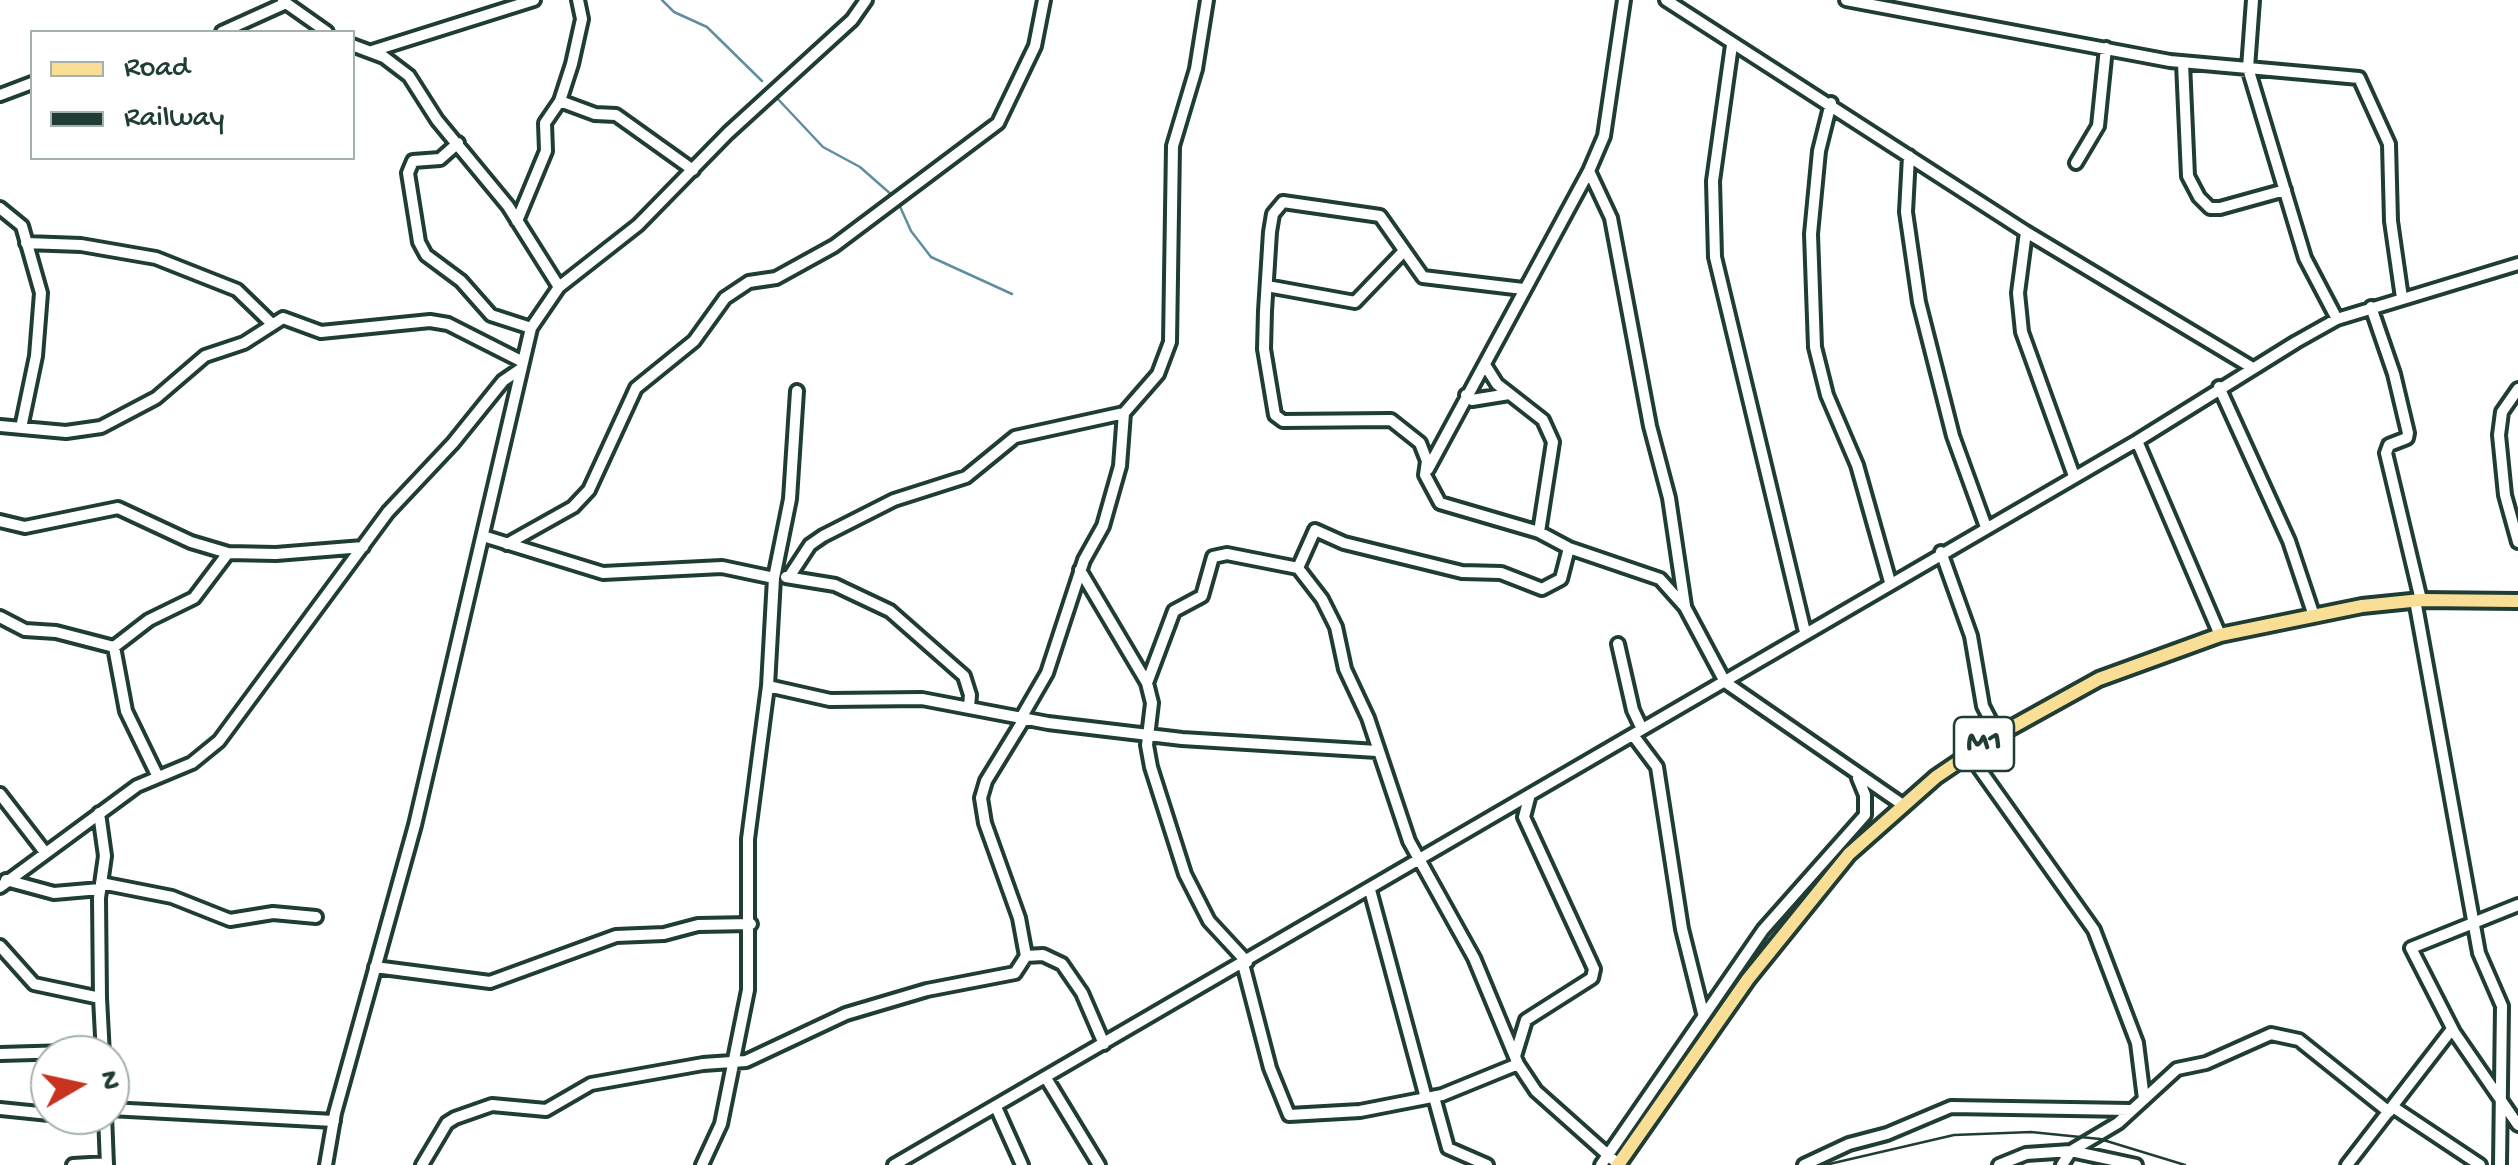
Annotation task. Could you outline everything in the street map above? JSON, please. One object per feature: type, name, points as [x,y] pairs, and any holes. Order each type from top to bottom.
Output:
[{"type":"main road","name":"M1","points":[[1615,1161],[1795,916],[1849,854],[1903,805],[1998,735],[2099,680],[2220,634],[2313,613],[2418,600],[2518,601]]},
{"type":"street","points":[[371,51],[534,0]]},
{"type":"street","points":[[517,221],[546,151],[545,123],[560,101],[580,29],[578,0]]},
{"type":"street","points":[[326,1165],[334,1121],[415,825],[531,328],[559,287],[621,240],[852,20],[866,0]]},
{"type":"street","points":[[507,544],[573,507],[589,490],[636,388],[694,341],[725,298],[749,282],[776,278],[834,246],[998,123],[1035,46],[1044,0]]},
{"type":"street","points":[[422,1165],[434,1152],[447,1123],[492,1105],[546,1110],[591,1084],[764,1056],[846,1014],[926,990],[1015,972],[1026,956],[1019,918],[985,824],[981,798],[986,781],[1054,656],[1080,570],[1104,526],[1120,466],[1124,413],[1158,374],[1170,342],[1173,146],[1196,69],[1207,0]]},
{"type":"street","points":[[1425,474],[1589,172],[1604,136],[1624,0]]},
{"type":"street","points":[[1666,0],[2026,232],[2251,367]]},
{"type":"street","points":[[1846,0],[2184,63],[2362,80],[2389,144],[2390,221],[2402,298]]},
{"type":"street","points":[[2254,0],[2248,68],[2305,258],[2336,319]]},
{"type":"street","points":[[226,30],[284,2],[325,30]]},
{"type":"street","points":[[1732,45],[1713,180],[1715,257],[1806,632]]},
{"type":"street","points":[[355,46],[371,51],[409,76],[437,120],[517,221],[559,287]]},
{"type":"street","points":[[2076,163],[2098,126],[2106,48]]},
{"type":"street","points":[[2184,63],[2188,176],[2199,198],[2210,208],[2220,208],[2286,190]]},
{"type":"street","points":[[0,94],[30,84]]},
{"type":"street","points":[[560,101],[594,114],[616,115],[692,170]]},
{"type":"street","points":[[1831,103],[1819,151],[1812,234],[1815,346],[1827,395],[1861,478],[1890,582]]},
{"type":"street","points":[[458,143],[440,159],[413,161],[408,172],[418,242],[426,255],[461,281],[491,315],[531,328]]},
{"type":"street","points":[[1909,156],[1906,212],[1918,302],[1953,436],[1986,527]]},
{"type":"street","points":[[1589,172],[1611,218],[1650,426],[1669,498],[1685,607]]},
{"type":"street","points":[[1523,289],[1461,278],[1434,280],[1423,276],[1380,216],[1283,202],[1273,214],[1270,232],[1264,349],[1278,420],[1391,420],[1420,443],[1427,461],[1425,474],[1440,503],[1539,532],[1569,548],[1642,569],[1666,584],[1685,607],[1725,682],[1857,777],[1903,805]]},
{"type":"street","points":[[0,208],[19,220],[42,307],[22,428]]},
{"type":"street","points":[[2026,232],[2018,293],[2022,332],[2074,476]]},
{"type":"street","points":[[26,243],[81,244],[156,258],[238,290],[271,323]]},
{"type":"street","points":[[1266,286],[1355,302],[1403,252]]},
{"type":"street","points":[[894,1165],[2137,441],[2251,367],[2336,319],[2518,264]]},
{"type":"street","points":[[2371,308],[2394,374],[2408,433],[2407,438],[2389,445],[2386,453],[2418,600],[2479,953],[2502,1006],[2500,1165]]},
{"type":"street","points":[[0,426],[66,432],[101,427],[156,398],[205,356],[244,343],[271,323],[296,320],[321,332],[430,321],[467,332],[520,366]]},
{"type":"street","points":[[3,884],[99,813],[158,776],[192,763],[219,741],[363,547],[481,405],[520,366]]},
{"type":"street","points":[[1485,366],[1510,394],[1544,420],[1553,442],[1539,532]]},
{"type":"street","points":[[2220,388],[2289,542],[2313,613]]},
{"type":"street","points":[[2518,390],[2499,420],[2505,495],[2518,542]]},
{"type":"street","points":[[702,1165],[721,1124],[748,990],[748,839],[768,686],[775,576],[790,499],[797,391]]},
{"type":"street","points":[[1466,396],[1472,400],[1510,394]]},
{"type":"street","points":[[789,577],[810,545],[823,536],[894,500],[966,477],[1016,436],[1124,413]]},
{"type":"street","points":[[2137,441],[2220,634]]},
{"type":"street","points":[[2505,495],[2518,494]]},
{"type":"street","points":[[0,522],[25,527],[118,508],[191,542],[228,553],[276,554],[363,547]]},
{"type":"street","points":[[1298,568],[1315,530],[1344,543],[1462,572],[1501,573],[1542,588],[1558,583],[1569,548]]},
{"type":"street","points":[[483,536],[616,575],[722,567],[835,585],[890,611],[964,676],[969,707]]},
{"type":"street","points":[[1942,552],[1971,636],[1983,706],[1998,735]]},
{"type":"street","points":[[114,646],[138,628],[194,598],[228,553]]},
{"type":"street","points":[[1147,683],[1174,611],[1202,596],[1213,557],[1227,554],[1298,568],[1322,598],[1336,627],[1345,669],[1378,750],[1396,810],[1474,958],[1516,1060],[1536,1091],[1615,1161]]},
{"type":"street","points":[[1080,570],[1147,683],[1152,704],[1148,735],[1151,767],[1184,874],[1209,921],[1245,963],[1286,1113],[1360,1112],[1430,1097],[1516,1060]]},
{"type":"street","points":[[2518,588],[2518,601]]},
{"type":"street","points":[[0,616],[24,630],[56,632],[114,646]]},
{"type":"street","points":[[1618,644],[1638,732],[1657,766],[1682,929],[1703,1013]]},
{"type":"street","points":[[114,646],[126,711],[158,776]]},
{"type":"street","points":[[768,686],[830,700],[907,697],[1148,735],[1378,750]]},
{"type":"street","points":[[1969,754],[2094,930],[2137,1043],[2144,1099]]},
{"type":"street","points":[[1601,1165],[1615,1161],[1703,1013],[1763,930],[1866,815],[1865,795],[1857,777]]},
{"type":"street","points":[[0,794],[44,852]]},
{"type":"street","points":[[1516,1060],[1526,1020],[1592,978],[1594,969],[1524,817],[1530,797]]},
{"type":"street","points":[[99,813],[104,847],[102,1035]]},
{"type":"street","points":[[3,884],[54,893],[101,886],[172,897],[230,920],[272,913],[316,918]]},
{"type":"street","points":[[1370,890],[1448,1148],[1487,1165]]},
{"type":"street","points":[[2518,905],[2412,946],[2452,1029],[2518,1125]]},
{"type":"street","points":[[375,966],[490,982],[616,936],[664,934],[698,925],[750,924]]},
{"type":"street","points":[[1,946],[37,986],[100,998]]},
{"type":"street","points":[[0,961],[1,946]]},
{"type":"street","points":[[1026,956],[1044,956],[1062,964],[1082,993],[1104,1044]]},
{"type":"street","points":[[2347,1165],[2452,1029]]},
{"type":"street","points":[[2062,1165],[2071,1151],[2133,1109],[2183,1066],[2206,1063],[2254,1038],[2286,1034],[2391,1109],[2480,1165]]},
{"type":"street","points":[[0,1054],[30,1054]]},
{"type":"street","points":[[1046,1078],[1099,1165]]},
{"type":"street","points":[[1804,1165],[1849,1144],[1957,1106],[2095,1112],[2133,1109]]},
{"type":"street","points":[[996,1107],[1022,1165]]},
{"type":"street","points":[[0,1109],[30,1112]]},
{"type":"street","points":[[130,1113],[334,1121]]},
{"type":"street","points":[[73,1165],[107,1164],[108,1135]]},
{"type":"street","points":[[1999,1165],[2026,1154],[2071,1151],[2136,1165]]},
{"type":"waterway","points":[[662,0],[674,12],[707,27],[762,81]]},
{"type":"waterway","points":[[776,97],[823,147],[860,167],[893,196]]},
{"type":"waterway","points":[[898,202],[911,231],[931,257],[1012,294]]},
{"type":"railway","points":[[1825,1165],[1954,1135],[2031,1132],[2100,1139],[2185,1165]]}]
